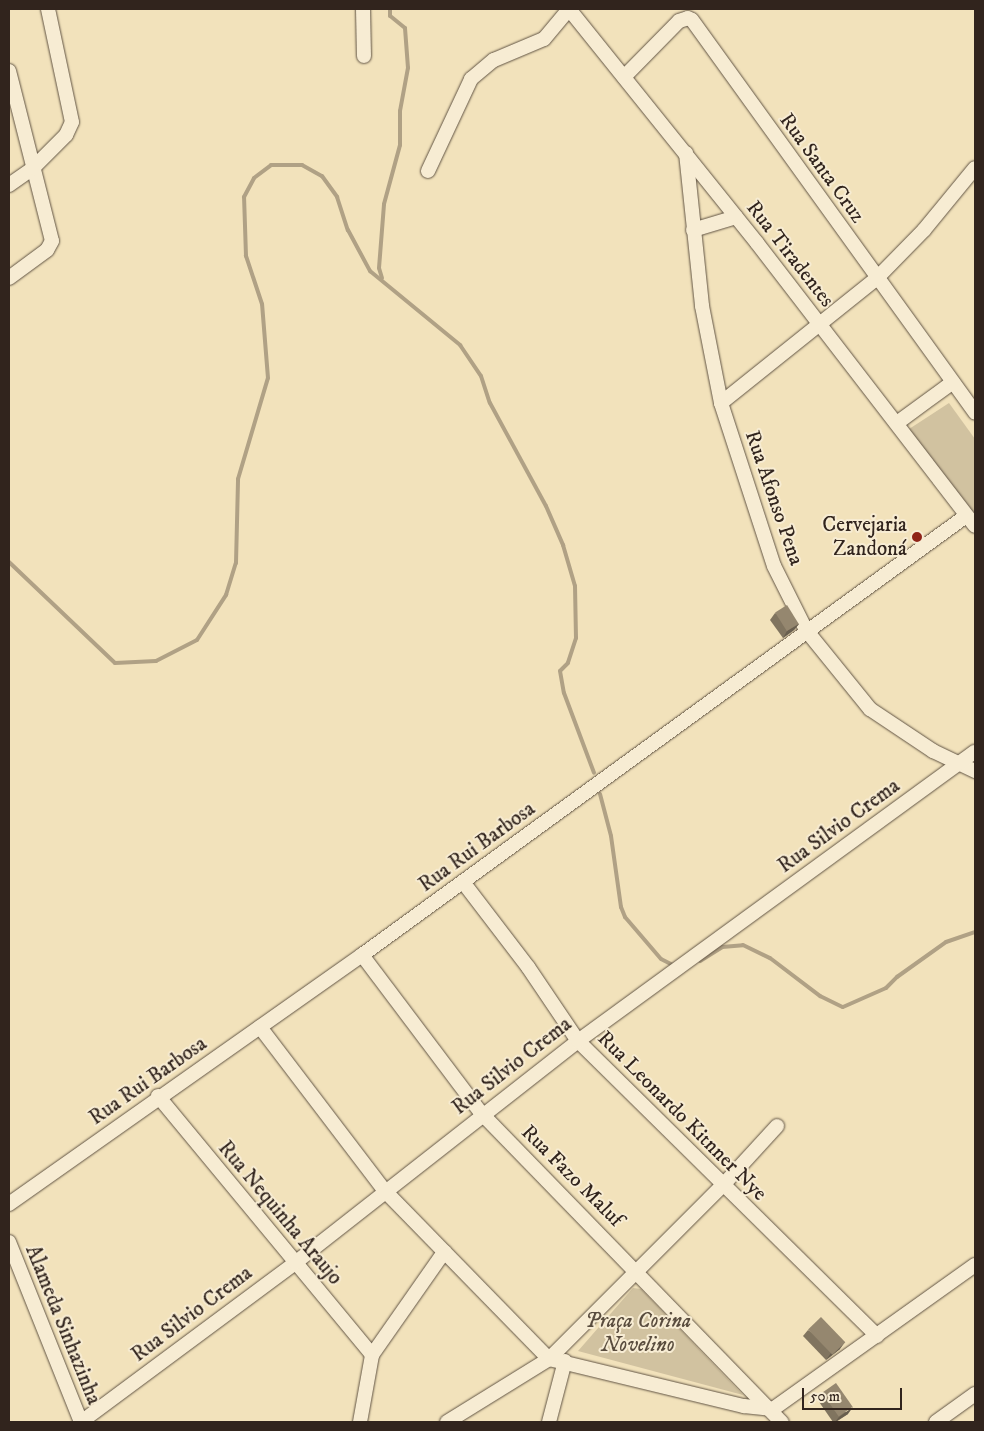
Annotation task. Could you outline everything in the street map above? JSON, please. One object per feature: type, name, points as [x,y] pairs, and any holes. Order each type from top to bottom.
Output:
[{"type":"street","points":[[9,185],[33,168],[66,135],[72,122],[48,9]]},
{"type":"street","points":[[363,9],[364,56]]},
{"type":"street","points":[[428,171],[471,79],[494,60],[544,39],[569,9]]},
{"type":"street","name":"Rua Tiradentes","points":[[569,9],[686,153],[971,521]]},
{"type":"street","name":"Rua Santa Cruz","points":[[624,77],[679,21],[688,18],[692,20],[975,413]]},
{"type":"street","points":[[9,71],[11,91],[52,233],[52,241],[47,250],[9,278]]},
{"type":"street","name":"Rua Afonso Pena","points":[[686,153],[702,306],[721,403],[774,566],[806,630],[870,709],[933,751],[975,771]]},
{"type":"street","points":[[721,403],[877,278],[924,230],[975,168]]},
{"type":"street","points":[[693,230],[736,217]]},
{"type":"street","points":[[897,423],[953,382]]},
{"type":"street","name":"Rua Rui Barbosa","points":[[9,1204],[158,1096],[362,956],[806,630],[971,521]]},
{"type":"street","name":"Rua Silvio Crema","points":[[81,1422],[295,1263],[482,1114],[578,1041],[975,752]]},
{"type":"street","name":"Rua Leonardo Kitnner Nye","points":[[463,882],[528,967],[578,1041],[877,1336]]},
{"type":"street","name":"Rua Fazo Maluf","points":[[362,956],[482,1114],[638,1271],[772,1409],[782,1422]]},
{"type":"street","points":[[260,1027],[385,1191],[549,1359],[565,1361],[744,1406],[772,1409],[975,1265]]},
{"type":"street","name":"Rua Nequinha Araujo","points":[[158,1096],[372,1355]]},
{"type":"street","points":[[447,1422],[549,1359],[723,1185],[777,1126]]},
{"type":"street","name":"Alameda Sinhazinha","points":[[9,1242],[81,1422]]},
{"type":"street","points":[[360,1422],[372,1355],[444,1252]]},
{"type":"street","points":[[549,1422],[565,1361]]},
{"type":"street","points":[[936,1422],[975,1394]]},
{"type":"green space","points":[[949,403],[975,439],[975,521],[906,431]]},
{"type":"green space","name":"Praça Corina Novelino","points":[[633,1288],[641,1289],[743,1395],[578,1351]]},
{"type":"building","points":[[787,605],[799,624],[787,631],[775,612]]},
{"type":"building","points":[[821,1317],[845,1342],[832,1355],[808,1330]]},
{"type":"building","points":[[836,1383],[853,1407],[839,1417],[822,1393]]},
{"type":"waterway","points":[[382,278],[379,268],[384,204],[400,145],[400,111],[408,68],[405,28],[390,16],[390,9]]},
{"type":"waterway","points":[[9,562],[115,663],[156,661],[197,640],[226,595],[236,563],[238,479],[268,378],[262,304],[246,256],[244,197],[254,178],[271,165],[302,165],[322,176],[337,197],[348,230],[370,271],[460,345],[481,376],[490,403],[546,506],[563,545],[575,586],[576,638],[568,663],[560,671],[564,693],[594,773]]},
{"type":"waterway","points":[[600,794],[611,836],[621,907],[625,917],[661,959],[675,966]]},
{"type":"waterway","points":[[700,961],[722,947],[743,945],[770,958],[820,996],[843,1007],[886,988],[897,977],[946,942],[975,932]]},
{"type":"place","name":"Cervejaria Zandoná","points":[[917,537]]}]
